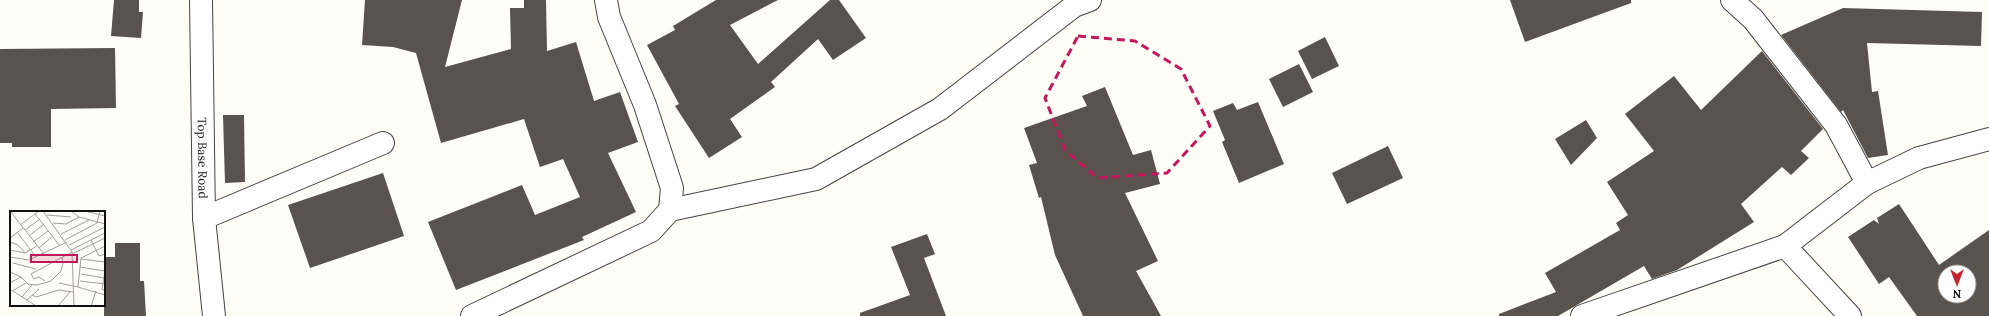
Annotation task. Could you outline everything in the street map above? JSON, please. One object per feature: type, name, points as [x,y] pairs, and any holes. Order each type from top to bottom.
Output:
[{"type":"street","name":"Top Base Road","points":[[201,0],[204,218],[214,316]]},
{"type":"street","points":[[606,0],[609,16],[646,106],[672,188],[670,210]]},
{"type":"street","points":[[1732,0],[1753,19],[1836,125],[1867,183]]},
{"type":"street","points":[[472,316],[651,231],[670,210],[816,179],[940,109],[1080,2]]},
{"type":"street","points":[[1582,316],[1784,246],[1867,183],[1919,158],[1989,139]]},
{"type":"street","points":[[204,218],[383,143]]},
{"type":"street","points":[[1784,246],[1850,316]]},
{"type":"highlighted area","points":[[1078,36],[1135,41],[1181,69],[1210,126],[1167,173],[1097,178],[1065,150],[1045,98]]},
{"type":"building","points":[[114,0],[139,0],[139,12],[143,12],[141,38],[111,36]]},
{"type":"building","points":[[365,0],[462,0],[445,67],[511,49],[510,8],[524,8],[524,0],[546,0],[547,51],[576,42],[594,101],[620,92],[638,142],[608,153],[636,212],[582,237],[584,240],[456,290],[428,222],[522,185],[535,215],[580,197],[563,159],[540,167],[524,119],[441,143],[416,53],[393,47],[362,45]]},
{"type":"building","points":[[716,0],[778,0],[730,25],[758,64],[830,0],[839,0],[866,38],[833,60],[818,39],[771,82],[775,87],[730,119],[742,137],[709,158],[675,106],[679,104],[647,45],[675,30],[673,26]]},
{"type":"building","points":[[1510,0],[1631,0],[1631,3],[1525,42]]},
{"type":"building","points":[[1843,8],[1982,12],[1981,46],[1867,43],[1872,92],[1878,91],[1888,155],[1868,158],[1843,110],[1841,112],[1781,35]]},
{"type":"building","points":[[1325,37],[1339,66],[1312,79],[1298,51]]},
{"type":"building","points":[[115,48],[116,108],[51,109],[51,147],[12,147],[12,143],[0,143],[0,49]]},
{"type":"building","points":[[1762,51],[1823,129],[1801,151],[1809,158],[1791,175],[1782,167],[1741,204],[1754,222],[1677,270],[1652,279],[1644,266],[1558,316],[1499,316],[1499,314],[1556,292],[1545,273],[1620,230],[1616,223],[1628,215],[1607,182],[1654,151],[1625,114],[1674,76],[1701,110]]},
{"type":"building","points":[[1299,64],[1313,92],[1283,107],[1269,79]]},
{"type":"building","points":[[1105,87],[1133,155],[1151,150],[1160,184],[1125,193],[1158,261],[1136,271],[1161,316],[1083,316],[1055,255],[1041,197],[1039,198],[1029,165],[1037,163],[1024,128],[1087,106],[1082,96]]},
{"type":"building","points":[[1258,102],[1284,164],[1239,183],[1222,142],[1225,140],[1213,111],[1233,103],[1237,110]]},
{"type":"building","points":[[223,115],[244,115],[245,182],[225,183]]},
{"type":"building","points":[[1586,120],[1597,138],[1571,165],[1555,139]]},
{"type":"building","points":[[1388,146],[1403,178],[1347,204],[1332,173]]},
{"type":"building","points":[[383,173],[404,236],[310,268],[288,205]]},
{"type":"building","points":[[1899,204],[1938,264],[1937,264],[1937,304],[1977,304],[1977,264],[1940,264],[1989,230],[1989,316],[1917,316],[1889,277],[1879,284],[1848,237],[1874,220],[1879,224],[1877,218]]},
{"type":"building","points":[[927,234],[935,254],[924,258],[946,316],[860,316],[860,313],[910,295],[891,247]]},
{"type":"building","points":[[115,243],[140,243],[140,281],[144,281],[146,316],[104,316],[105,257],[115,257]]}]
